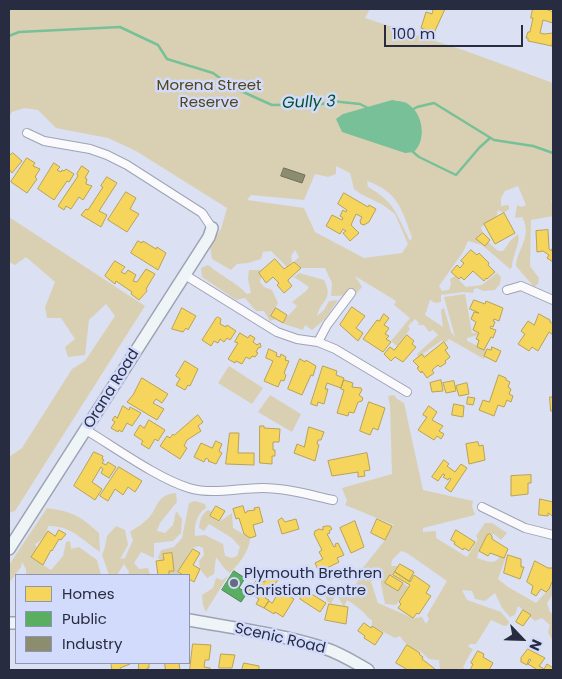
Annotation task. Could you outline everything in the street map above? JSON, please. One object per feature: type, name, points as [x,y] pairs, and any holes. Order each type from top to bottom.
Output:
[{"type":"street","points":[[27,133],[44,141],[90,149],[107,155],[202,213],[212,228]]},
{"type":"street","name":"Orana Road","points":[[9,549],[185,275],[209,237],[212,228]]},
{"type":"street","points":[[185,275],[277,332],[293,338],[318,342],[340,351],[407,392]]},
{"type":"street","points":[[517,278],[521,286]]},
{"type":"street","points":[[507,290],[521,286],[553,300]]},
{"type":"street","points":[[318,342],[327,325],[351,293]]},
{"type":"street","points":[[86,430],[162,476],[189,488],[214,491],[263,488],[283,489],[333,500]]},
{"type":"street","points":[[482,507],[525,528],[553,535]]},
{"type":"street","name":"Scenic Road","points":[[190,620],[274,636],[324,648],[368,670]]},
{"type":"green space","name":"Morena Street Reserve","points":[[9,9],[370,9],[365,18],[466,51],[553,83],[553,197],[551,202],[553,203],[553,216],[531,220],[530,266],[539,278],[538,284],[534,287],[516,266],[526,230],[522,217],[515,218],[517,205],[522,207],[526,205],[518,186],[505,191],[501,198],[501,206],[509,205],[509,209],[504,213],[498,210],[496,218],[481,227],[483,233],[477,238],[485,246],[488,242],[498,251],[503,251],[518,234],[519,238],[512,267],[510,269],[482,245],[468,241],[463,252],[439,286],[442,291],[449,290],[450,279],[455,276],[466,287],[482,285],[497,273],[501,277],[500,284],[495,290],[483,291],[477,288],[474,289],[473,293],[463,292],[441,295],[441,302],[435,303],[430,300],[425,315],[443,327],[441,310],[444,308],[451,332],[455,337],[444,297],[465,294],[472,333],[479,333],[467,338],[467,341],[487,350],[484,359],[449,339],[446,342],[441,341],[418,357],[417,354],[438,335],[433,330],[429,332],[424,325],[418,325],[419,323],[415,319],[408,326],[410,329],[397,346],[391,341],[410,318],[394,305],[396,301],[355,276],[362,287],[355,295],[331,296],[332,283],[325,268],[301,268],[294,262],[299,257],[295,250],[291,256],[292,262],[287,267],[271,251],[263,252],[261,259],[237,264],[231,270],[212,259],[210,246],[221,229],[227,208],[136,151],[108,138],[56,128],[38,110],[24,108],[12,112],[9,117]],"holes":[[[336,166],[350,173],[354,189],[395,214],[408,244],[402,253],[364,258],[315,232],[304,208],[247,200],[251,195],[304,200],[315,174],[328,177],[336,174]],[[367,181],[386,190],[397,202],[412,237],[410,241],[390,204],[368,187]]]},
{"type":"green space","points":[[9,217],[145,306],[15,511],[9,513],[9,457],[22,448],[72,369],[85,361],[115,316],[106,304],[89,320],[85,355],[68,357],[65,347],[75,339],[61,318],[47,318],[45,307],[55,282],[26,257],[15,265],[9,262]]},
{"type":"green space","points":[[208,265],[247,294],[251,293],[248,279],[249,270],[263,270],[260,282],[264,287],[272,290],[278,303],[271,316],[276,319],[270,321],[264,311],[256,311],[245,298],[236,300],[202,277],[201,268]]},
{"type":"green space","points":[[299,273],[324,280],[327,287],[326,299],[317,316],[324,310],[329,301],[338,300],[325,319],[312,330],[305,325],[303,330],[283,323],[297,306],[292,302],[309,287],[294,277]]},
{"type":"green space","points":[[229,366],[263,388],[252,404],[218,383]]},
{"type":"green space","points":[[270,395],[301,414],[292,432],[258,412]]},
{"type":"green space","points":[[394,395],[404,403],[423,490],[473,501],[472,506],[475,515],[423,528],[423,532],[436,531],[436,538],[467,557],[478,539],[476,536],[485,523],[492,523],[507,533],[501,540],[494,534],[487,535],[477,558],[493,562],[500,556],[506,557],[498,579],[536,603],[549,589],[553,580],[553,594],[547,603],[550,612],[553,614],[553,642],[548,632],[550,625],[542,618],[535,621],[518,606],[515,615],[510,617],[502,608],[495,593],[485,601],[475,599],[472,591],[462,590],[467,600],[501,612],[509,622],[508,625],[504,626],[491,620],[476,644],[470,644],[468,647],[473,649],[463,667],[466,670],[442,670],[440,669],[439,660],[429,659],[420,651],[408,646],[400,636],[395,638],[372,626],[372,620],[349,601],[347,600],[344,607],[338,597],[335,596],[331,604],[327,601],[323,587],[328,586],[349,592],[358,581],[362,569],[385,540],[394,525],[345,505],[347,501],[342,488],[392,474],[388,396]],"holes":[[[401,551],[407,553],[447,581],[427,615],[429,619],[426,624],[422,617],[413,618],[378,603],[371,582],[375,574],[381,576],[385,604],[396,605],[409,587],[403,583],[398,590],[386,583],[399,566],[391,566],[392,560]]]},
{"type":"green space","points":[[176,493],[177,502],[160,523],[157,531],[165,533],[173,525],[176,511],[182,519],[181,533],[173,541],[154,543],[154,558],[141,552],[134,563],[139,569],[148,568],[150,574],[128,574],[124,564],[118,574],[109,574],[102,555],[107,536],[116,526],[125,530],[128,545],[120,559],[125,558],[133,540],[130,532],[149,518],[160,500],[169,494]]},
{"type":"green space","points":[[195,501],[205,504],[206,508],[200,513],[197,520],[195,536],[205,535],[223,544],[225,556],[232,558],[237,556],[240,547],[232,538],[209,524],[204,531],[199,528],[201,518],[208,510],[212,512],[209,516],[219,522],[232,513],[233,528],[250,538],[246,552],[230,573],[216,557],[214,574],[207,578],[200,569],[199,561],[204,555],[203,548],[199,546],[192,548],[178,572],[179,574],[169,574],[169,571],[174,571],[172,553],[163,554],[164,560],[158,558],[161,550],[174,547],[182,538],[189,503]]},
{"type":"green space","points":[[47,508],[75,515],[99,533],[100,552],[70,531],[56,526],[48,526],[44,537],[35,544],[37,548],[31,557],[51,570],[63,556],[66,542],[70,541],[71,549],[79,547],[97,560],[101,574],[26,574],[26,569],[22,562],[21,567],[9,583],[9,565]]},
{"type":"green space","points":[[228,576],[206,612],[202,595],[213,588],[216,578],[222,580]]},
{"type":"shaded area","points":[[392,100],[408,104],[413,108],[420,120],[422,127],[421,141],[414,152],[405,153],[342,132],[336,119],[343,114]]},
{"type":"building: Homes","points":[[431,9],[445,9],[434,33],[421,28],[426,12],[432,14],[433,10]]},
{"type":"building: Homes","points":[[533,9],[546,9],[553,12],[553,23],[543,20],[540,33],[553,33],[552,46],[528,41],[528,38],[526,38],[528,32],[530,32]]},
{"type":"building: Homes","points":[[13,153],[22,161],[12,173],[9,169],[9,156]]},
{"type":"building: Homes","points":[[27,158],[35,163],[33,166],[40,169],[35,177],[37,179],[27,193],[11,182]]},
{"type":"building: Homes","points":[[54,163],[60,167],[57,170],[61,172],[66,169],[74,174],[54,200],[38,189]]},
{"type":"building: Homes","points":[[82,166],[89,171],[85,178],[87,179],[86,184],[92,186],[83,200],[79,197],[71,209],[66,206],[64,210],[58,206],[78,176],[77,174]]},
{"type":"building: Homes","points":[[107,177],[117,183],[99,211],[107,215],[101,227],[81,215],[86,209],[88,210],[103,187],[101,186]]},
{"type":"building: Homes","points":[[126,192],[136,198],[130,209],[139,214],[127,232],[108,220]]},
{"type":"building: Homes","points":[[344,193],[368,207],[369,205],[376,209],[369,222],[364,225],[360,221],[362,217],[356,214],[351,225],[359,233],[350,241],[343,233],[346,231],[343,229],[340,234],[326,226],[332,215],[342,220],[343,218],[340,216],[343,210],[346,212],[347,210],[338,204]]},
{"type":"building: Homes","points":[[504,213],[515,233],[495,244],[484,224]]},
{"type":"building: Homes","points":[[548,230],[549,249],[551,251],[553,247],[553,262],[547,258],[549,255],[543,251],[537,252],[536,231]]},
{"type":"building: Homes","points":[[483,233],[490,240],[485,246],[476,239]]},
{"type":"building: Homes","points":[[138,241],[142,243],[143,241],[156,249],[157,247],[166,253],[158,270],[131,253]]},
{"type":"building: Homes","points":[[471,250],[477,255],[479,253],[495,272],[484,281],[473,271],[464,280],[461,277],[459,279],[451,272],[457,265],[460,268],[464,263],[461,261]]},
{"type":"building: Homes","points":[[275,259],[284,269],[294,262],[301,268],[288,280],[292,286],[284,293],[277,285],[279,283],[273,277],[266,283],[259,273]]},
{"type":"building: Homes","points":[[115,261],[125,267],[121,272],[125,274],[128,270],[136,275],[133,281],[137,282],[146,269],[155,274],[146,289],[147,291],[139,300],[131,294],[132,292],[116,281],[115,284],[105,276]]},
{"type":"building: Homes","points":[[474,300],[485,304],[486,301],[503,308],[499,321],[494,319],[493,321],[495,322],[493,327],[491,326],[490,328],[496,330],[493,338],[491,337],[484,350],[477,347],[479,340],[476,339],[479,333],[473,330],[476,322],[471,319],[474,312],[479,313],[470,309]]},
{"type":"building: Homes","points":[[352,307],[365,316],[356,328],[363,333],[358,341],[340,325]]},
{"type":"building: Homes","points":[[182,308],[196,316],[188,330],[186,328],[183,332],[172,329]]},
{"type":"building: Homes","points":[[276,308],[287,315],[283,323],[271,316]]},
{"type":"building: Homes","points":[[384,314],[389,318],[384,325],[389,328],[385,334],[389,336],[386,339],[391,342],[383,352],[363,339],[377,320],[379,321]]},
{"type":"building: Homes","points":[[539,314],[550,320],[553,324],[553,335],[549,332],[538,351],[532,347],[529,351],[518,344],[525,334],[521,331],[528,321],[534,325]]},
{"type":"building: Homes","points":[[218,317],[221,319],[220,324],[226,327],[227,325],[236,331],[230,340],[227,338],[224,342],[220,339],[218,343],[214,341],[211,346],[202,340]]},
{"type":"building: Homes","points":[[240,333],[248,338],[250,335],[255,338],[253,342],[257,345],[260,343],[261,347],[258,348],[256,352],[258,353],[255,357],[252,356],[250,359],[246,357],[242,364],[228,359],[238,343],[235,342]]},
{"type":"building: Homes","points":[[407,335],[414,341],[412,344],[416,347],[403,362],[395,357],[391,361],[384,354],[390,347],[394,350]]},
{"type":"building: Homes","points":[[444,342],[448,348],[445,350],[450,357],[445,361],[446,363],[440,367],[438,365],[432,370],[434,373],[427,378],[413,361],[422,354],[424,357]]},
{"type":"building: Homes","points":[[492,347],[501,351],[496,362],[484,356],[487,349],[491,350]]},
{"type":"building: Homes","points":[[269,349],[277,353],[276,356],[280,357],[281,354],[286,357],[285,360],[289,361],[284,373],[286,375],[284,381],[281,380],[278,387],[264,381],[273,361],[266,358]]},
{"type":"building: Homes","points":[[300,359],[316,366],[313,376],[311,375],[302,395],[288,389]]},
{"type":"building: Homes","points":[[185,361],[198,369],[190,386],[188,385],[185,390],[176,385],[180,379],[176,376]]},
{"type":"building: Homes","points":[[323,366],[337,371],[336,375],[344,378],[341,388],[327,383],[325,389],[328,389],[324,404],[318,402],[317,406],[311,404]]},
{"type":"building: Homes","points":[[499,375],[510,382],[508,387],[511,389],[509,394],[513,396],[511,402],[507,400],[504,407],[498,405],[494,416],[479,410],[483,400],[489,402]]},
{"type":"building: Homes","points":[[142,378],[168,394],[162,403],[156,399],[153,403],[164,409],[157,420],[127,402]]},
{"type":"building: Homes","points":[[344,380],[353,383],[352,387],[361,388],[362,390],[359,395],[363,398],[362,401],[358,402],[354,413],[349,412],[348,416],[337,413],[344,390],[341,389]]},
{"type":"building: Homes","points":[[441,380],[443,391],[432,392],[430,383]]},
{"type":"building: Homes","points":[[454,381],[456,391],[446,393],[443,383]]},
{"type":"building: Homes","points":[[467,383],[469,394],[459,396],[456,386]]},
{"type":"building: Homes","points":[[468,397],[475,398],[473,405],[467,404]]},
{"type":"building: Homes","points":[[550,397],[553,397],[553,411],[551,411]]},
{"type":"building: Homes","points":[[369,402],[385,408],[378,430],[373,428],[370,435],[360,431]]},
{"type":"building: Homes","points":[[454,404],[464,406],[463,417],[452,415]]},
{"type":"building: Homes","points":[[123,406],[129,410],[130,407],[141,413],[132,426],[127,423],[122,432],[119,430],[118,432],[111,428],[115,422],[112,420],[115,416],[117,418]]},
{"type":"building: Homes","points":[[429,406],[437,412],[432,420],[443,426],[439,431],[444,434],[441,439],[437,436],[434,440],[418,430],[427,417],[423,415]]},
{"type":"building: Homes","points":[[198,415],[203,422],[198,426],[201,431],[187,440],[184,446],[187,448],[180,459],[160,446],[167,436],[170,438]]},
{"type":"building: Homes","points":[[149,420],[165,430],[158,441],[155,439],[149,449],[141,444],[143,441],[134,435],[140,425],[144,428]]},
{"type":"building: Homes","points":[[260,426],[280,429],[279,442],[273,442],[275,456],[272,456],[272,464],[260,463]]},
{"type":"building: Homes","points":[[309,427],[324,432],[321,440],[318,440],[317,444],[319,445],[315,461],[294,453],[297,444],[304,447]]},
{"type":"building: Homes","points":[[230,433],[239,433],[238,453],[254,453],[254,465],[226,464]]},
{"type":"building: Homes","points":[[216,441],[222,444],[219,451],[222,453],[216,464],[208,461],[206,458],[204,462],[194,457],[201,443],[212,448]]},
{"type":"building: Homes","points":[[478,442],[479,446],[483,445],[485,460],[469,464],[466,444]]},
{"type":"building: Homes","points":[[94,452],[103,456],[102,459],[104,460],[102,463],[106,465],[108,462],[116,467],[109,478],[101,473],[103,469],[101,467],[92,482],[102,489],[95,500],[74,486]]},
{"type":"building: Homes","points":[[367,453],[370,470],[364,471],[365,476],[358,477],[358,472],[332,476],[328,461]]},
{"type":"building: Homes","points":[[444,460],[449,464],[447,466],[455,472],[461,464],[467,468],[451,492],[445,488],[451,479],[449,478],[448,480],[443,477],[445,475],[443,474],[438,481],[432,477]]},
{"type":"building: Homes","points":[[119,467],[142,481],[135,492],[128,487],[123,495],[115,489],[108,501],[100,496]]},
{"type":"building: Homes","points":[[531,475],[531,483],[528,483],[528,494],[511,496],[511,476]]},
{"type":"building: Homes","points":[[540,499],[553,502],[553,517],[548,513],[548,516],[539,515]]},
{"type":"building: Homes","points":[[216,506],[225,511],[219,521],[210,516]]},
{"type":"building: Homes","points":[[243,506],[245,513],[259,507],[263,522],[253,525],[256,536],[250,538],[244,534],[239,518],[236,519],[233,509]]},
{"type":"building: Homes","points":[[282,518],[285,522],[296,519],[299,529],[282,534],[278,521]]},
{"type":"building: Homes","points":[[377,519],[392,526],[385,540],[371,533]]},
{"type":"building: Homes","points":[[355,521],[364,547],[351,553],[340,528]]},
{"type":"building: Homes","points":[[330,526],[332,529],[327,534],[334,547],[338,543],[344,555],[337,558],[339,562],[319,572],[315,563],[323,559],[319,552],[322,550],[314,534],[315,531],[323,530],[323,527]]},
{"type":"building: Homes","points":[[59,530],[66,534],[61,540],[59,539],[43,565],[31,557],[48,531],[55,536]]},
{"type":"building: Homes","points":[[456,530],[475,542],[469,551],[464,548],[463,550],[451,540]]},
{"type":"building: Homes","points":[[490,534],[492,539],[508,549],[504,558],[490,553],[488,556],[479,551],[487,535]]},
{"type":"building: Homes","points":[[193,549],[200,553],[193,565],[200,569],[194,582],[190,580],[190,574],[178,572]]},
{"type":"building: Homes","points":[[172,553],[174,571],[169,571],[169,574],[158,574],[156,561],[164,560],[163,554]]},
{"type":"building: Homes","points":[[508,555],[521,559],[521,567],[524,567],[520,579],[504,573]]},
{"type":"building: Homes","points":[[535,561],[548,568],[553,568],[553,580],[549,589],[546,592],[541,589],[536,596],[531,593],[533,586],[527,582]]},
{"type":"building: Homes","points":[[400,564],[414,572],[409,581],[395,572]]},
{"type":"building: Homes","points":[[271,571],[280,577],[265,598],[269,600],[264,608],[256,604],[259,599],[248,592],[258,578],[264,582]]},
{"type":"building: Homes","points":[[395,572],[410,582],[414,575],[430,586],[426,593],[431,596],[419,614],[417,613],[413,618],[398,608],[401,604],[399,602],[410,585],[393,575]]},
{"type":"building: Homes","points":[[390,575],[403,583],[398,591],[385,583]]},
{"type":"building: Homes","points":[[280,590],[294,599],[283,617],[264,608],[269,601],[272,603]]},
{"type":"building: Homes","points":[[305,590],[326,603],[320,612],[300,599]]},
{"type":"building: Homes","points":[[329,604],[348,607],[346,624],[325,620]]},
{"type":"building: Homes","points":[[523,610],[531,615],[523,626],[516,622]]},
{"type":"building: Homes","points":[[364,623],[383,633],[375,645],[364,638],[365,636],[358,631]]},
{"type":"building: Homes","points":[[193,644],[211,645],[209,660],[205,660],[204,667],[210,668],[210,670],[190,670]]},
{"type":"building: Homes","points":[[407,645],[420,653],[423,657],[422,659],[435,669],[408,670],[396,663]]},
{"type":"building: Homes","points":[[528,649],[545,658],[539,666],[544,669],[547,664],[553,670],[535,670],[528,664],[531,660],[529,659],[527,665],[521,662],[521,658]]},
{"type":"building: Homes","points":[[478,651],[484,654],[483,657],[493,663],[489,670],[470,670],[473,664],[471,663]]},
{"type":"building: Homes","points":[[221,654],[235,655],[232,668],[219,668]]},
{"type":"building: Homes","points":[[244,663],[259,666],[259,670],[242,670]]},
{"type":"building: Homes","points":[[130,664],[120,668],[121,670],[112,670],[111,665]]},
{"type":"building: Homes","points":[[139,664],[149,664],[147,670],[139,670]]},
{"type":"building: Homes","points":[[165,664],[179,664],[180,670],[163,670],[165,669]]},
{"type":"building: Public","name":"Plymouth Brethren Christian Centre","points":[[234,571],[245,578],[239,588],[247,593],[241,602],[222,590]]},
{"type":"building: Industry","points":[[284,168],[305,175],[302,183],[281,176]]},
{"type":"waterway","name":"Gully 3","points":[[9,36],[19,32],[120,27],[158,45],[167,59],[213,73],[232,87],[272,105],[322,104],[331,101],[360,104],[368,108]]},
{"type":"waterway","name":"Gully 3","points":[[410,111],[417,107],[434,103],[494,140],[533,146],[553,153]]},
{"type":"waterway","points":[[413,152],[419,157],[456,175],[490,138]]},
{"type":"place","name":"Plymouth Brethren Christian Centre","points":[[234,583]]}]
